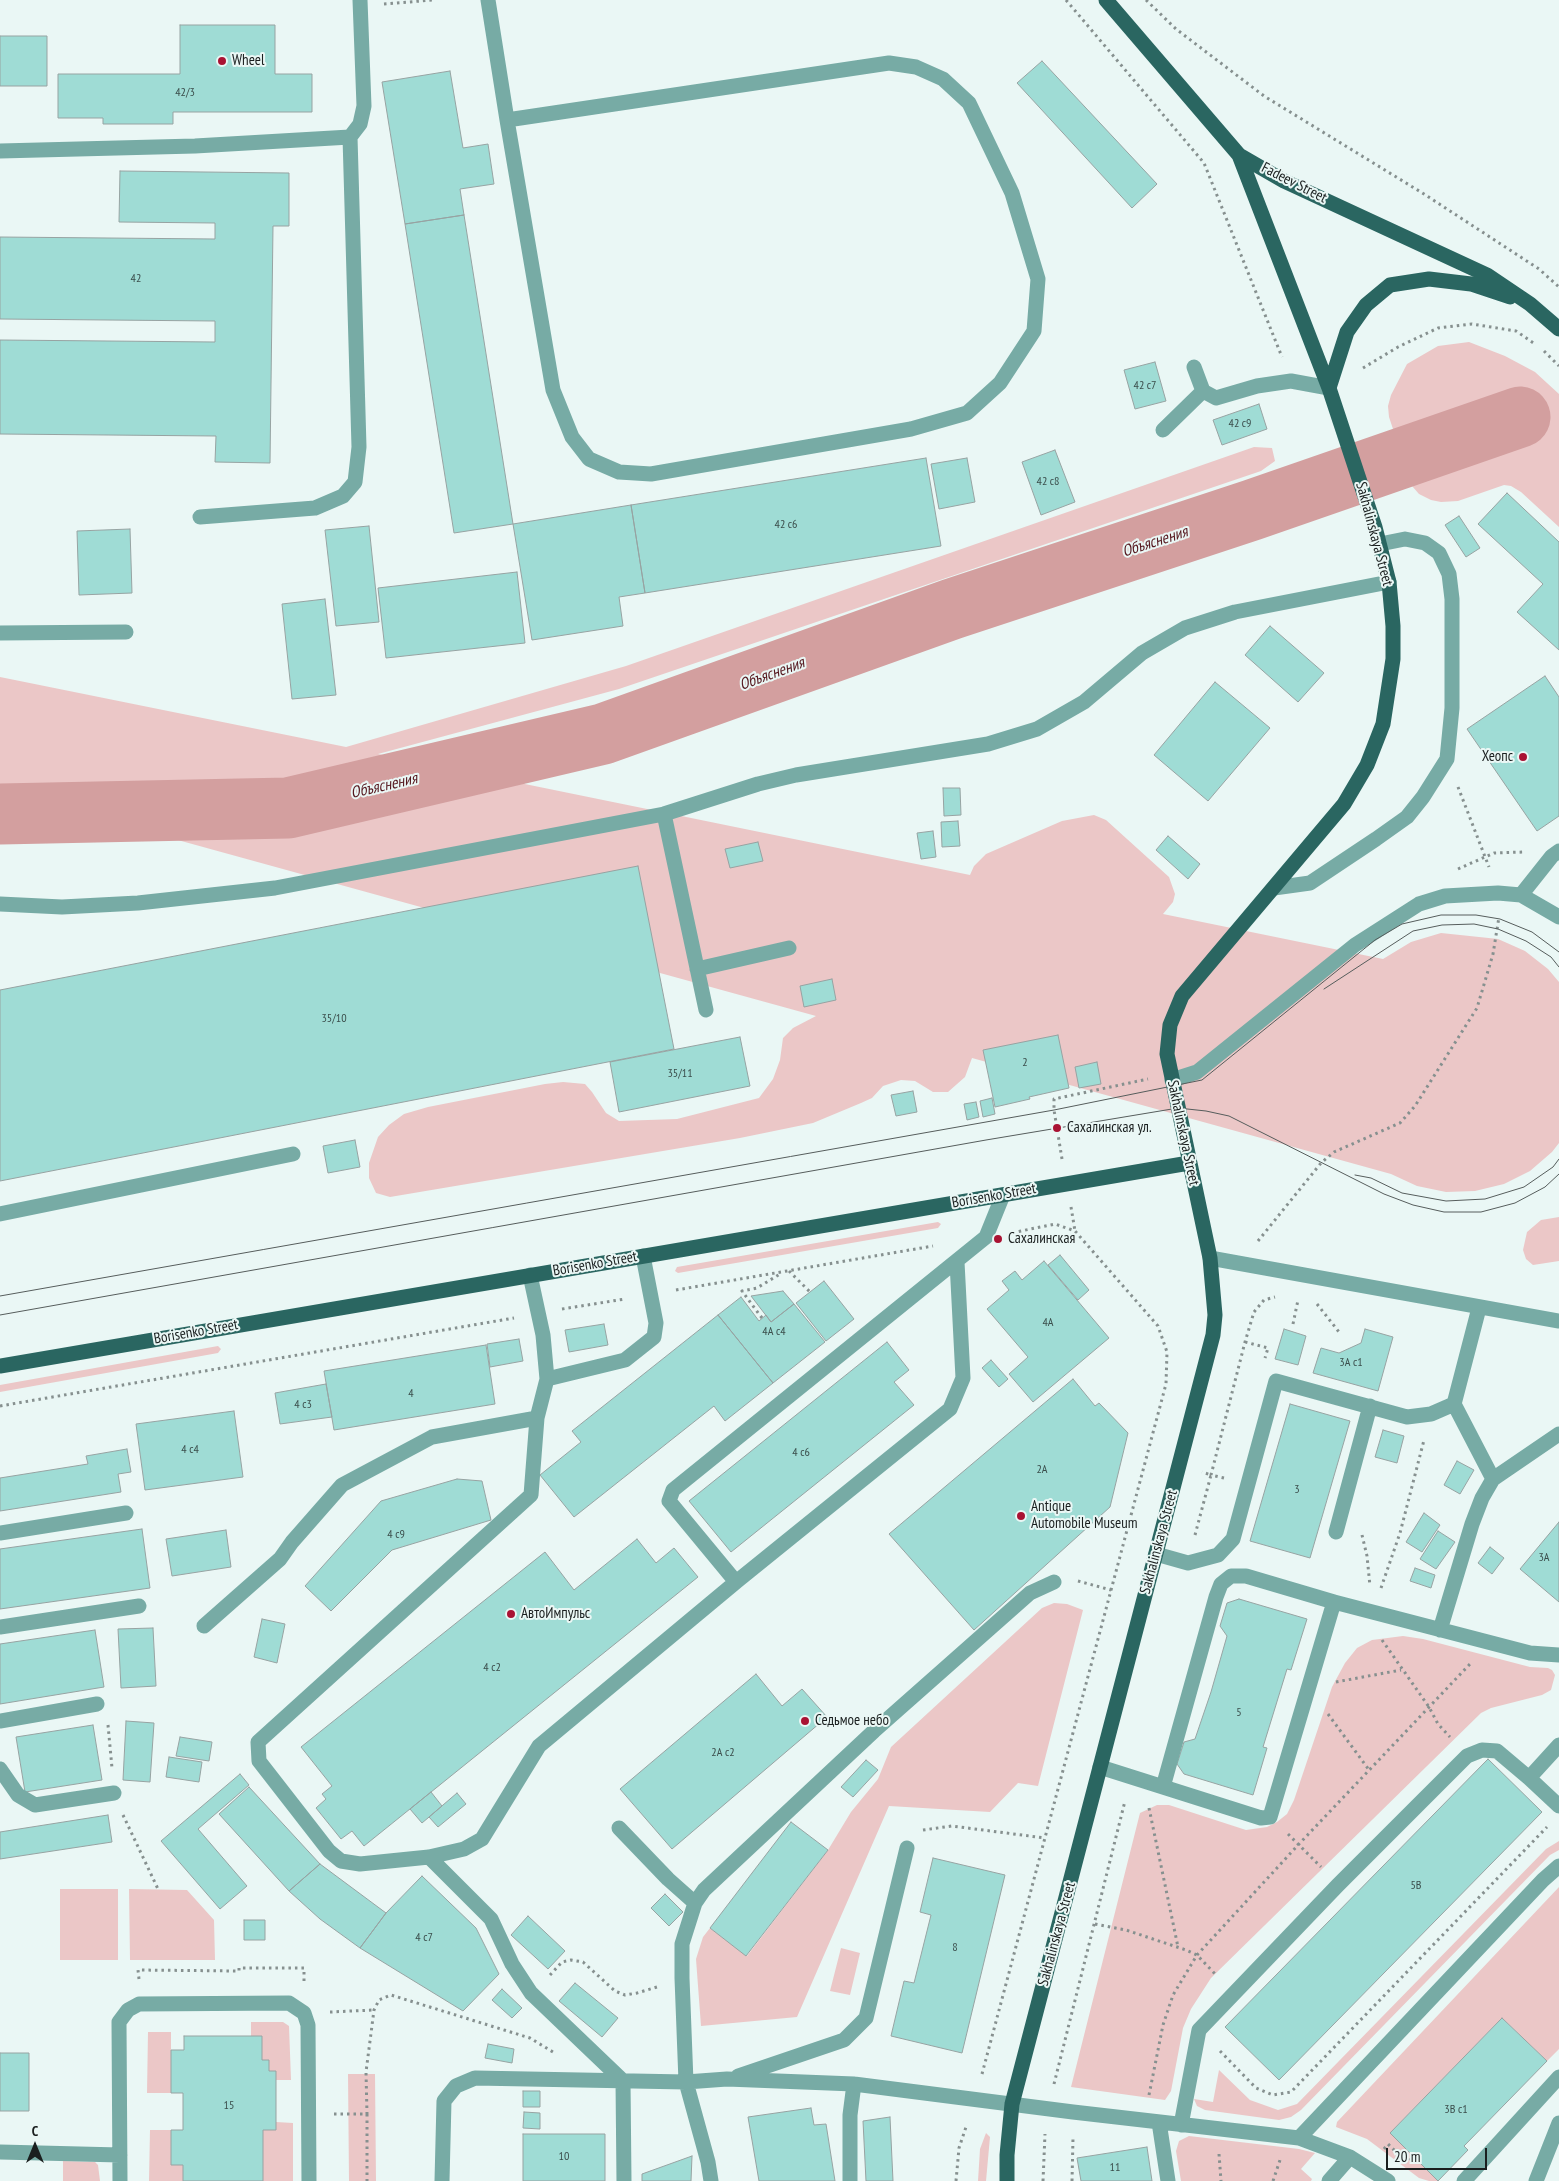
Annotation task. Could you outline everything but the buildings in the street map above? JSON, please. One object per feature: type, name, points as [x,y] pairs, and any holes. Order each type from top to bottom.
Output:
[{"type":"main road","name":"Fadeev Street","points":[[1106,0],[1239,155],[1284,181],[1487,275],[1530,304]]},
{"type":"main road","name":"Sakhalinskaya Street","points":[[1007,2181],[1007,2155],[1012,2104],[1213,1335],[1216,1315],[1210,1258],[1167,1054],[1170,1025],[1182,996],[1344,804],[1367,765],[1383,724],[1393,659],[1393,626],[1389,582],[1375,527],[1329,388],[1239,155]]},
{"type":"main road","points":[[1329,388],[1347,332],[1366,305],[1390,285],[1429,279],[1472,284],[1530,304],[1559,329]]},
{"type":"main road","name":"Borisenko Street","points":[[0,1366],[1190,1162]]},
{"type":"lane","points":[[488,0],[507,120],[553,390],[572,438],[589,459],[618,472],[651,474],[911,429],[967,413],[1000,383],[1034,331],[1038,279],[1012,193],[969,103],[943,79],[916,67],[889,63],[507,120]]},
{"type":"lane","points":[[200,517],[315,508],[343,496],[355,482],[359,447],[350,137],[360,124],[364,106],[360,3]]},
{"type":"lane","points":[[0,151],[195,146],[350,137]]},
{"type":"lane","points":[[1194,367],[1203,391],[1216,398],[1257,386],[1291,380],[1329,388]]},
{"type":"lane","points":[[1163,430],[1203,391]]},
{"type":"lane","points":[[1274,888],[1310,882],[1407,817],[1423,798],[1447,759],[1452,708],[1452,599],[1449,574],[1439,553],[1425,543],[1405,539],[1380,544]]},
{"type":"lane","points":[[0,904],[62,907],[138,903],[275,888],[664,814],[758,784],[796,776],[979,746],[1037,729],[1084,702],[1142,653],[1184,628],[1235,612],[1389,582]]},
{"type":"lane","points":[[0,633],[126,632]]},
{"type":"lane","points":[[664,814],[706,1010]]},
{"type":"lane","points":[[1521,896],[1552,856],[1559,851]]},
{"type":"lane","points":[[1172,1077],[1197,1072],[1355,945],[1419,904],[1445,896],[1498,893],[1521,896],[1559,917]]},
{"type":"lane","points":[[697,969],[789,948]]},
{"type":"lane","points":[[0,1214],[293,1154]]},
{"type":"lane","points":[[736,1582],[669,1501],[673,1490],[986,1238],[1003,1195]]},
{"type":"lane","points":[[547,1379],[625,1360],[654,1337],[656,1322],[643,1256]]},
{"type":"lane","points":[[1210,1258],[1559,1321]]},
{"type":"lane","points":[[530,1275],[543,1335],[547,1379],[537,1418],[531,1496],[258,1742],[259,1761],[329,1851],[342,1860],[360,1864],[429,1857],[464,1849],[482,1839],[539,1746],[736,1582],[950,1409],[963,1378],[957,1262]]},
{"type":"lane","points":[[1479,1308],[1454,1404],[1493,1479]]},
{"type":"lane","points":[[1156,1554],[1188,1562],[1218,1555],[1233,1539],[1276,1380],[1407,1417],[1431,1414],[1454,1404]]},
{"type":"lane","points":[[1336,1532],[1370,1406]]},
{"type":"lane","points":[[204,1626],[280,1559],[292,1542],[342,1485],[432,1437],[537,1418]]},
{"type":"lane","points":[[1440,1630],[1472,1524],[1482,1498],[1493,1479],[1559,1434]]},
{"type":"lane","points":[[0,1533],[126,1514]]},
{"type":"lane","points":[[1163,1787],[1221,1584],[1231,1576],[1246,1576],[1490,1644],[1530,1653],[1559,1655]]},
{"type":"lane","points":[[711,2181],[708,2162],[686,2082],[682,1944],[695,1903],[704,1890],[889,1718],[1030,1593],[1054,1582]]},
{"type":"lane","points":[[1100,1767],[1261,1818],[1270,1817],[1334,1602]]},
{"type":"lane","points":[[0,1627],[139,1606]]},
{"type":"lane","points":[[0,1721],[97,1704]]},
{"type":"lane","points":[[1529,1778],[1559,1746]]},
{"type":"lane","points":[[1181,2125],[1198,2030],[1233,1992],[1467,1756],[1482,1750],[1497,1751],[1559,1806]]},
{"type":"lane","points":[[0,1769],[18,1795],[35,1805],[114,1793]]},
{"type":"lane","points":[[618,1828],[668,1879],[695,1903]]},
{"type":"lane","points":[[727,2079],[844,2040],[866,2018],[907,1848]]},
{"type":"lane","points":[[429,1857],[491,1918],[512,1964],[531,1994],[623,2081],[624,2181]]},
{"type":"lane","points":[[1299,2138],[1543,1880],[1559,1866]]},
{"type":"lane","points":[[120,2181],[119,2022],[128,2010],[139,2004],[289,2003],[304,2013],[308,2025],[309,2181]]},
{"type":"lane","points":[[1464,2181],[1559,2077]]},
{"type":"lane","points":[[442,2181],[444,2100],[456,2086],[475,2078],[686,2082],[727,2079],[854,2084],[1153,2122],[1299,2138],[1350,2157],[1388,2181]]},
{"type":"lane","points":[[850,2181],[850,2115],[854,2084]]},
{"type":"lane","points":[[1153,2122],[1168,2181]]},
{"type":"lane","points":[[1536,2181],[1559,2123]]},
{"type":"lane","points":[[0,2152],[120,2155]]},
{"type":"lane","points":[[1330,2181],[1350,2157]]},
{"type":"path","points":[[360,3],[433,0]]},
{"type":"path","points":[[1066,0],[1204,162],[1291,380]]},
{"type":"path","points":[[1146,0],[1176,29],[1264,96],[1424,194],[1539,269],[1559,287]]},
{"type":"path","points":[[1329,388],[1398,347],[1438,328],[1472,324],[1516,331],[1544,351],[1559,366]]},
{"type":"path","points":[[1239,1264],[1321,1163],[1334,1152],[1400,1123],[1415,1106],[1477,1008],[1493,954],[1500,919],[1498,893],[1486,857],[1447,759]]},
{"type":"path","points":[[1057,1128],[1054,1099],[1172,1077]]},
{"type":"path","points":[[956,2181],[959,2148],[975,2099],[1166,1384],[1167,1352],[1158,1326],[1075,1231],[1055,1224],[986,1238]]},
{"type":"path","points":[[0,1406],[936,1246]]},
{"type":"path","points":[[789,1271],[810,1292]]},
{"type":"path","points":[[762,1318],[742,1291],[757,1288],[783,1272]]},
{"type":"path","points":[[1210,1475],[1254,1312],[1264,1300],[1280,1296]]},
{"type":"path","points":[[1289,1297],[1307,1300]]},
{"type":"path","points":[[1293,1324],[1298,1299]]},
{"type":"path","points":[[1315,1302],[1339,1332]]},
{"type":"path","points":[[1245,1342],[1268,1348],[1263,1367]]},
{"type":"path","points":[[1373,1612],[1400,1533],[1431,1414]]},
{"type":"path","points":[[1342,1510],[1356,1525],[1364,1540],[1377,1630],[1385,1646],[1438,1724]]},
{"type":"path","points":[[1054,1582],[1072,1579],[1112,1590]]},
{"type":"path","points":[[1153,2122],[1153,2070],[1164,2025],[1173,1995],[1197,1955],[1428,1707],[1490,1644]]},
{"type":"path","points":[[1369,1770],[1308,1688],[1401,1670]]},
{"type":"path","points":[[1043,2181],[1043,2156],[1048,2109],[1094,1924],[1137,1779]]},
{"type":"path","points":[[1137,1779],[1178,1947]]},
{"type":"path","points":[[1270,1817],[1312,1856]]},
{"type":"path","points":[[1198,2030],[1256,2088],[1273,2096],[1291,2092],[1552,1822]]},
{"type":"path","points":[[907,1848],[924,1828],[952,1826],[1045,1838]]},
{"type":"path","points":[[1094,1924],[1126,1930],[1197,1955],[1233,1992]]},
{"type":"path","points":[[531,1994],[562,1962],[572,1960],[583,1962],[615,1991],[625,1995],[638,1994],[682,1978]]},
{"type":"path","points":[[139,1980],[138,1970],[239,1971],[239,1968],[304,1968]]},
{"type":"path","points":[[368,2181],[366,2072],[374,2010],[380,2000],[391,1995],[530,2038],[562,2057]]},
{"type":"path","points":[[1072,2181],[1073,2112]]},
{"type":"path","points":[[308,2114],[367,2114]]},
{"type":"path","points":[[1408,2163],[1414,2156]]},
{"type":"shaded area","points":[[1469,342],[1505,356],[1535,372],[1559,394],[1559,527],[1521,492],[1511,486],[1504,485],[1458,501],[1441,502],[1431,500],[1419,494],[1412,486],[1389,417],[1388,406],[1391,395],[1407,364],[1438,346]]},
{"type":"shaded area","points":[[1254,447],[1272,448],[1275,461],[1261,471],[619,689],[378,754],[970,875],[974,866],[986,854],[1062,821],[1094,815],[1106,820],[1169,877],[1175,894],[1173,902],[1163,914],[1383,959],[1411,942],[1441,933],[1498,939],[1525,951],[1548,969],[1559,982],[1559,1143],[1552,1152],[1530,1171],[1504,1184],[1475,1191],[1446,1192],[1417,1186],[1391,1174],[972,1058],[965,1077],[948,1092],[933,1092],[915,1081],[901,1080],[883,1086],[872,1098],[813,1123],[740,1138],[390,1197],[376,1193],[369,1178],[369,1163],[378,1137],[389,1125],[404,1114],[428,1107],[563,1082],[585,1084],[606,1113],[619,1121],[677,1119],[759,1098],[773,1079],[780,1060],[783,1038],[793,1028],[816,1016],[0,791],[0,677],[346,747],[626,666]]},
{"type":"shaded area","points":[[1559,1217],[1559,1261],[1533,1265],[1526,1259],[1523,1250],[1527,1232],[1541,1220]]},
{"type":"shaded area","points":[[938,1222],[941,1224],[938,1228],[678,1273],[675,1271],[677,1267]]},
{"type":"shaded area","points":[[218,1346],[221,1349],[218,1353],[0,1392],[0,1385]]},
{"type":"shaded area","points":[[1054,1603],[1067,1604],[1083,1610],[1038,1786],[1018,1783],[990,1812],[889,1806],[797,2017],[701,2026],[696,1959],[703,1937],[710,1928],[747,1956],[828,1850],[851,1812],[878,1779],[891,1747],[1042,1608]]},
{"type":"shaded area","points":[[1403,1636],[1423,1639],[1530,1667],[1548,1668],[1555,1675],[1551,1690],[1542,1695],[1491,1708],[1481,1713],[1211,1978],[1191,2009],[1183,2028],[1171,2091],[1165,2100],[1071,2087],[1140,1813],[1157,1805],[1169,1805],[1246,1830],[1267,1827],[1277,1822],[1287,1814],[1294,1800],[1332,1687],[1345,1663],[1357,1648],[1372,1640]]},
{"type":"shaded area","points":[[1559,1841],[1559,1850],[1550,1855],[1301,2110],[1291,2117],[1279,2120],[1205,2110],[1197,2106],[1194,2099],[1213,2102],[1219,2070],[1250,2100],[1278,2110],[1297,2104],[1546,1849]]},
{"type":"shaded area","points":[[1559,1887],[1559,2049],[1547,2061],[1502,2018],[1390,2133],[1438,2181],[1419,2178],[1367,2139],[1336,2127],[1337,2122]]},
{"type":"shaded area","points":[[60,1889],[118,1889],[118,1960],[60,1960]]},
{"type":"shaded area","points":[[129,1889],[187,1890],[214,1920],[215,1960],[130,1960]]},
{"type":"shaded area","points":[[841,1948],[860,1953],[850,1995],[830,1991]]},
{"type":"shaded area","points":[[251,2022],[283,2022],[289,2026],[291,2080],[276,2080],[276,2071],[269,2071],[269,2060],[262,2060],[262,2036],[251,2036]]},
{"type":"shaded area","points":[[148,2032],[171,2032],[171,2093],[147,2093]]},
{"type":"shaded area","points":[[348,2074],[375,2074],[376,2181],[349,2181]]},
{"type":"shaded area","points":[[276,2122],[293,2123],[293,2181],[263,2181],[263,2130],[276,2130]]},
{"type":"shaded area","points":[[150,2130],[171,2130],[171,2165],[183,2165],[183,2181],[149,2181]]},
{"type":"shaded area","points":[[986,2133],[990,2137],[986,2181],[978,2181],[980,2149]]},
{"type":"shaded area","points":[[1189,2136],[1299,2149],[1315,2153],[1301,2169],[1312,2179],[1311,2181],[1181,2181],[1176,2151],[1179,2141]]},
{"type":"shaded area","points":[[63,2161],[95,2162],[98,2165],[100,2181],[63,2181]]},
{"type":"waterway","name":"Объяснения","points":[[0,814],[288,808],[603,734],[952,609],[1252,510],[1520,417]]},
{"type":"tram line","points":[[0,1296],[1054,1110],[1202,1080],[1375,940],[1402,924],[1441,915],[1476,915],[1500,919],[1532,932],[1559,952]]},
{"type":"tram line","points":[[1324,989],[1413,931],[1442,925],[1474,924],[1498,929],[1526,941],[1551,957],[1559,967]]},
{"type":"tram line","points":[[0,1315],[986,1140],[1178,1108],[1229,1116],[1384,1194],[1413,1205],[1444,1212],[1481,1212],[1515,1203],[1545,1187],[1559,1174]]},
{"type":"tram line","points":[[1355,1175],[1371,1178],[1402,1193],[1446,1201],[1485,1199],[1524,1187],[1553,1167],[1559,1159]]},
{"type":"place","name":"Wheel","points":[[222,61]]},
{"type":"place","name":"Хеопс","points":[[1523,757]]},
{"type":"place","name":"Сахалинская ул.","points":[[1057,1128]]},
{"type":"place","name":"Сахалинская","points":[[998,1239]]},
{"type":"place","name":"Antique Automobile Museum","points":[[1021,1516]]},
{"type":"place","name":"АвтоИмпульс","points":[[511,1614]]},
{"type":"place","name":"Седьмое небо","points":[[805,1721]]}]
